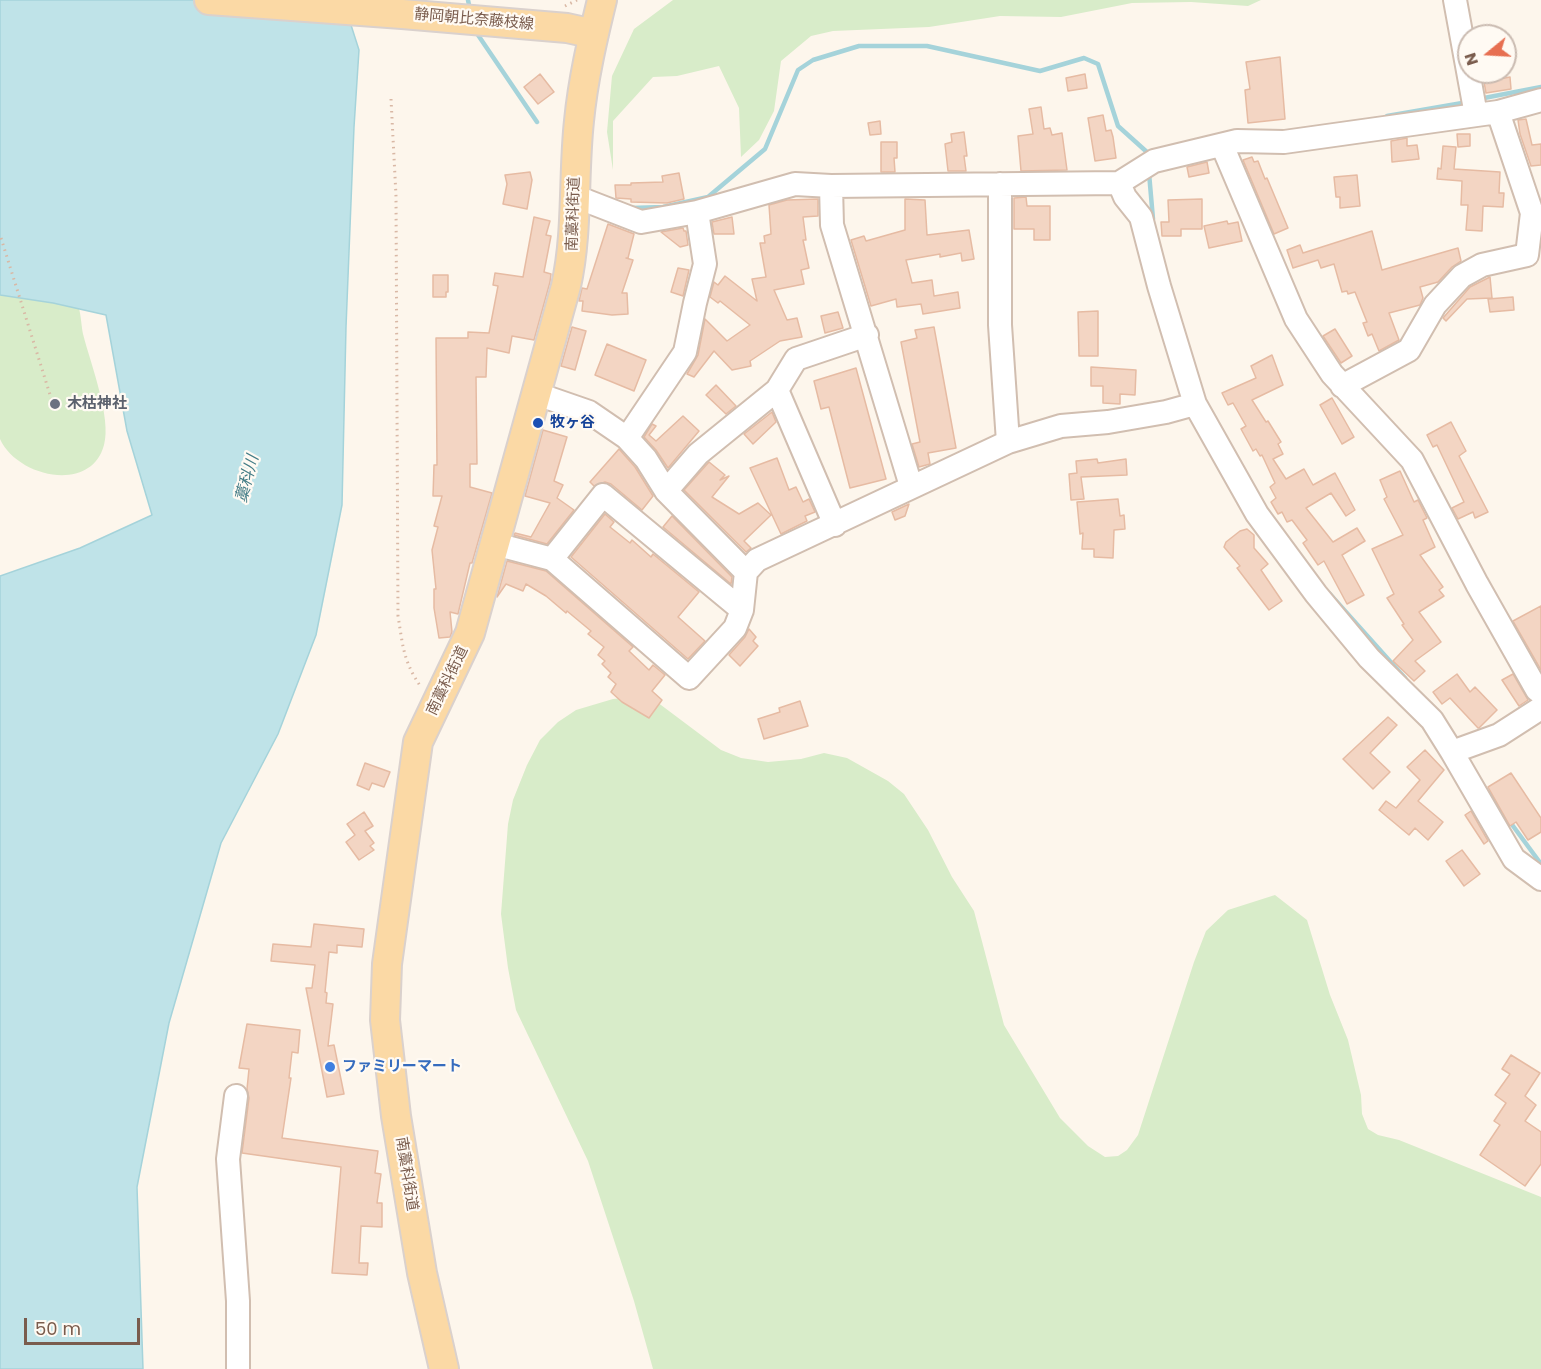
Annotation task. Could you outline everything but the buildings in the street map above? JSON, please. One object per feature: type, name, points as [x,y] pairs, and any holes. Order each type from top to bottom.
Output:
[{"type":"main road","name":"静岡朝比奈藤枝線","points":[[209,0],[567,28],[594,34]]},
{"type":"main road","name":"南藁科街道","points":[[438,1363],[396,1116],[385,1020],[387,964],[418,742],[470,633],[572,260],[574,196],[583,83],[602,0]]},
{"type":"street","points":[[1455,0],[1476,111]]},
{"type":"street","points":[[574,196],[641,222],[697,212],[795,184],[831,186],[1119,183],[1154,161],[1237,141],[1284,142],[1476,111],[1498,112],[1541,100]]},
{"type":"street","points":[[1342,386],[1409,350],[1435,305],[1462,276],[1482,265],[1527,255],[1532,213],[1498,112]]},
{"type":"street","points":[[1222,145],[1296,319],[1332,374],[1412,460],[1477,584],[1537,690],[1541,693]]},
{"type":"street","points":[[1119,183],[1125,197],[1141,217],[1159,286],[1195,404],[1257,514],[1316,594],[1369,658],[1432,720],[1514,859],[1541,879]]},
{"type":"street","points":[[1000,184],[1000,325],[1008,442]]},
{"type":"street","points":[[831,186],[832,225],[911,486]]},
{"type":"street","points":[[627,438],[685,352],[705,264],[697,212]]},
{"type":"street","points":[[666,491],[698,454],[777,390],[796,359],[867,335]]},
{"type":"street","points":[[777,390],[834,525]]},
{"type":"street","points":[[537,394],[589,412],[627,438],[646,459],[666,491],[746,572]]},
{"type":"street","points":[[495,544],[552,559],[689,678],[735,628],[742,610],[746,572],[757,560],[1008,442],[1061,426],[1120,420],[1167,412],[1195,404]]},
{"type":"street","points":[[552,559],[603,495],[742,610]]},
{"type":"street","points":[[1452,752],[1499,735],[1541,708]]},
{"type":"street","points":[[236,1096],[228,1159],[238,1301],[238,1369]]},
{"type":"path","points":[[391,99],[396,196],[398,616],[404,656],[411,673],[422,689]]},
{"type":"path","points":[[1,238],[52,401]]},
{"type":"green space","points":[[673,0],[1261,0],[1248,6],[1191,2],[1132,3],[1061,17],[1000,16],[929,27],[833,31],[811,36],[781,61],[774,111],[759,140],[741,157],[739,108],[719,66],[677,76],[653,77],[613,121],[613,170],[607,132],[612,76],[634,29]]},
{"type":"green space","points":[[0,238],[76,301],[78,306],[83,334],[103,405],[106,434],[104,445],[96,460],[85,470],[70,475],[54,475],[37,471],[22,463],[9,452],[0,439]]},
{"type":"green space","points":[[635,697],[657,702],[721,750],[741,758],[768,762],[801,759],[824,753],[847,758],[888,781],[904,794],[928,830],[952,877],[974,911],[1004,1025],[1060,1118],[1088,1146],[1105,1157],[1118,1156],[1127,1150],[1138,1135],[1206,931],[1228,910],[1275,895],[1307,920],[1330,995],[1348,1040],[1361,1095],[1362,1114],[1368,1129],[1378,1135],[1399,1140],[1541,1197],[1541,1369],[653,1369],[634,1301],[588,1161],[516,1010],[501,914],[508,824],[513,800],[540,740],[558,722],[576,710],[613,699]]},
{"type":"water","name":"藁科川","points":[[0,0],[343,0],[359,50],[346,327],[342,505],[316,635],[278,734],[221,843],[169,1023],[137,1187],[143,1369],[0,1369],[0,576],[80,548],[152,515],[127,431],[106,315],[53,303],[0,295]]},
{"type":"waterway","points":[[468,0],[470,10]]},
{"type":"waterway","points":[[476,29],[537,122]]},
{"type":"waterway","points":[[631,208],[663,207],[708,197],[765,149],[798,70],[813,60],[859,46],[927,46],[1040,71],[1084,58],[1098,64],[1118,126],[1149,156]]},
{"type":"waterway","points":[[1479,99],[1541,87]]},
{"type":"waterway","points":[[1387,116],[1468,102]]},
{"type":"waterway","points":[[1149,173],[1153,219]]},
{"type":"waterway","points":[[1329,593],[1405,678]]},
{"type":"waterway","points":[[1488,792],[1541,864]]},
{"type":"place","name":"木枯神社","points":[[55,404]]},
{"type":"place","name":"牧ヶ谷","points":[[538,423]]},
{"type":"place","name":"ファミリーマート","points":[[330,1067]]}]
